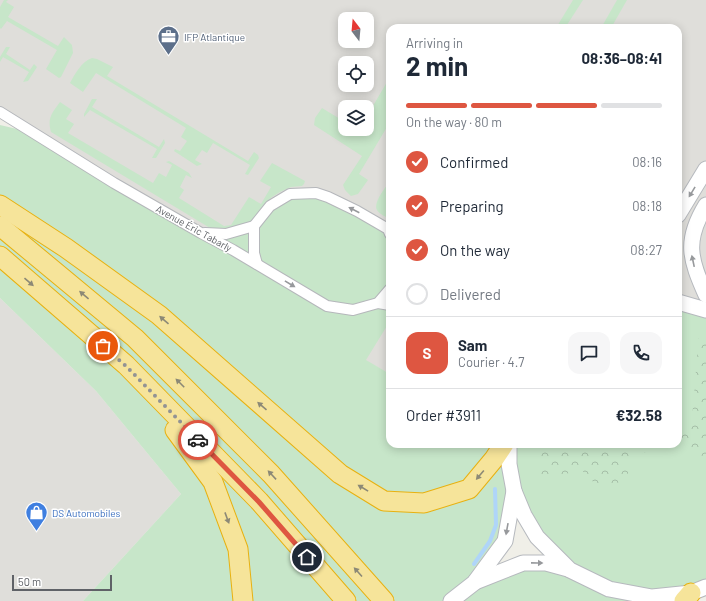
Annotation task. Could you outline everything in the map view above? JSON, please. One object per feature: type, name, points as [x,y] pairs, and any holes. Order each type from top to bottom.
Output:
[{"type":"highway","points":[[0,205],[66,248],[159,315],[340,474],[384,501],[424,503],[469,489],[501,448]]},
{"type":"highway","points":[[0,226],[135,338],[271,474],[384,601]]},
{"type":"highway","points":[[0,256],[126,366],[259,502],[346,601]]},
{"type":"highway","points":[[126,366],[213,482],[238,549],[243,601]]},
{"type":"main road","points":[[682,208],[706,169]]},
{"type":"main road","points":[[706,205],[696,226],[692,239],[691,251],[694,264],[706,295]]},
{"type":"main road","points":[[682,303],[706,310]]},
{"type":"main road","points":[[509,448],[509,464],[514,491],[524,515],[537,537],[570,570]]},
{"type":"main road","points":[[474,583],[505,541],[514,491]]},
{"type":"main road","points":[[451,601],[474,583],[523,562],[546,563],[570,570],[609,589],[652,597],[694,594]]},
{"type":"street","name":"Avenue Éric Tabarly","points":[[0,112],[114,183],[233,250],[327,306],[353,310],[378,303]]},
{"type":"street","points":[[201,233],[226,234],[254,226],[270,206],[290,194],[316,193],[328,196],[357,211],[386,230]]},
{"type":"street","points":[[254,226],[254,253],[257,264]]},
{"type":"street","points":[[378,303],[386,294]]},
{"type":"street","points":[[378,303],[386,304]]},
{"type":"shaded area","points":[[0,0],[706,0],[706,310],[682,303],[682,24],[386,24],[386,372],[366,361],[0,112]]},
{"type":"shaded area","points":[[0,298],[96,391],[181,494],[83,601],[0,601]]},
{"type":"green space","points":[[4,0],[8,0],[6,2],[14,7],[8,17],[58,46],[64,37],[72,45],[73,53],[61,77],[59,78],[46,69],[57,50],[7,21],[1,29],[0,28],[0,7]]},
{"type":"green space","points":[[573,0],[583,0],[568,24],[558,24]]},
{"type":"green space","points":[[617,0],[627,0],[613,24],[603,24]]},
{"type":"green space","points":[[6,47],[10,47],[6,54],[30,70],[34,64],[37,67],[28,81],[23,82],[29,72],[3,57],[0,62],[0,57]]},
{"type":"green space","points":[[92,58],[113,67],[107,76],[248,161],[254,152],[258,155],[259,158],[248,175],[245,174],[250,165],[213,143],[207,153],[202,150],[195,160],[202,164],[197,166],[174,151],[175,149],[180,151],[187,141],[181,137],[186,128],[96,73],[83,92],[70,83],[82,65]]},
{"type":"green space","points":[[386,84],[386,129],[359,174],[368,180],[358,194],[351,196],[345,190],[343,185],[362,156],[314,125],[315,118],[322,108],[338,118],[338,136],[374,136],[374,104]]},
{"type":"green space","points":[[92,99],[97,99],[92,107],[159,147],[164,139],[165,143],[156,158],[152,158],[157,149],[90,110],[84,117],[84,114]]},
{"type":"green space","points":[[60,102],[72,110],[66,119],[74,124],[68,133],[153,183],[159,173],[166,177],[172,165],[166,162],[169,161],[189,173],[192,178],[186,175],[180,187],[184,190],[179,198],[224,226],[231,225],[249,197],[261,204],[271,187],[260,181],[272,163],[305,181],[302,186],[291,187],[272,197],[265,204],[252,223],[222,232],[210,228],[51,132],[50,119]]},
{"type":"green space","points":[[0,125],[34,133],[201,233],[254,226],[290,194],[316,193],[386,232],[386,294],[378,303],[386,304],[386,328],[366,360],[386,372],[386,448],[682,448],[682,303],[706,310],[706,587],[684,601],[83,601],[181,494],[96,391],[0,298]],"holes":[[[514,492],[537,537],[569,569],[523,563],[475,582],[505,541]]]},
{"type":"green space","points":[[386,187],[386,217],[379,213],[376,207],[380,195]]},
{"type":"green space","points":[[699,333],[706,334],[706,456],[694,454],[682,440],[682,423],[692,419]]},
{"type":"green space","points":[[538,448],[644,448],[646,452],[630,457],[630,468],[626,479],[607,486],[597,484],[592,481],[582,470],[540,480]]},
{"type":"waterway","points":[[474,564],[490,541],[496,525],[495,489]]},
{"type":"way so far","points":[[103,346],[126,366],[198,440]]},
{"type":"place","name":"IFP Atlantique","points":[[169,56]]},
{"type":"place","name":"DS Automobiles","points":[[37,532]]},
{"type":"route","points":[[198,440],[259,502],[307,557]]}]
